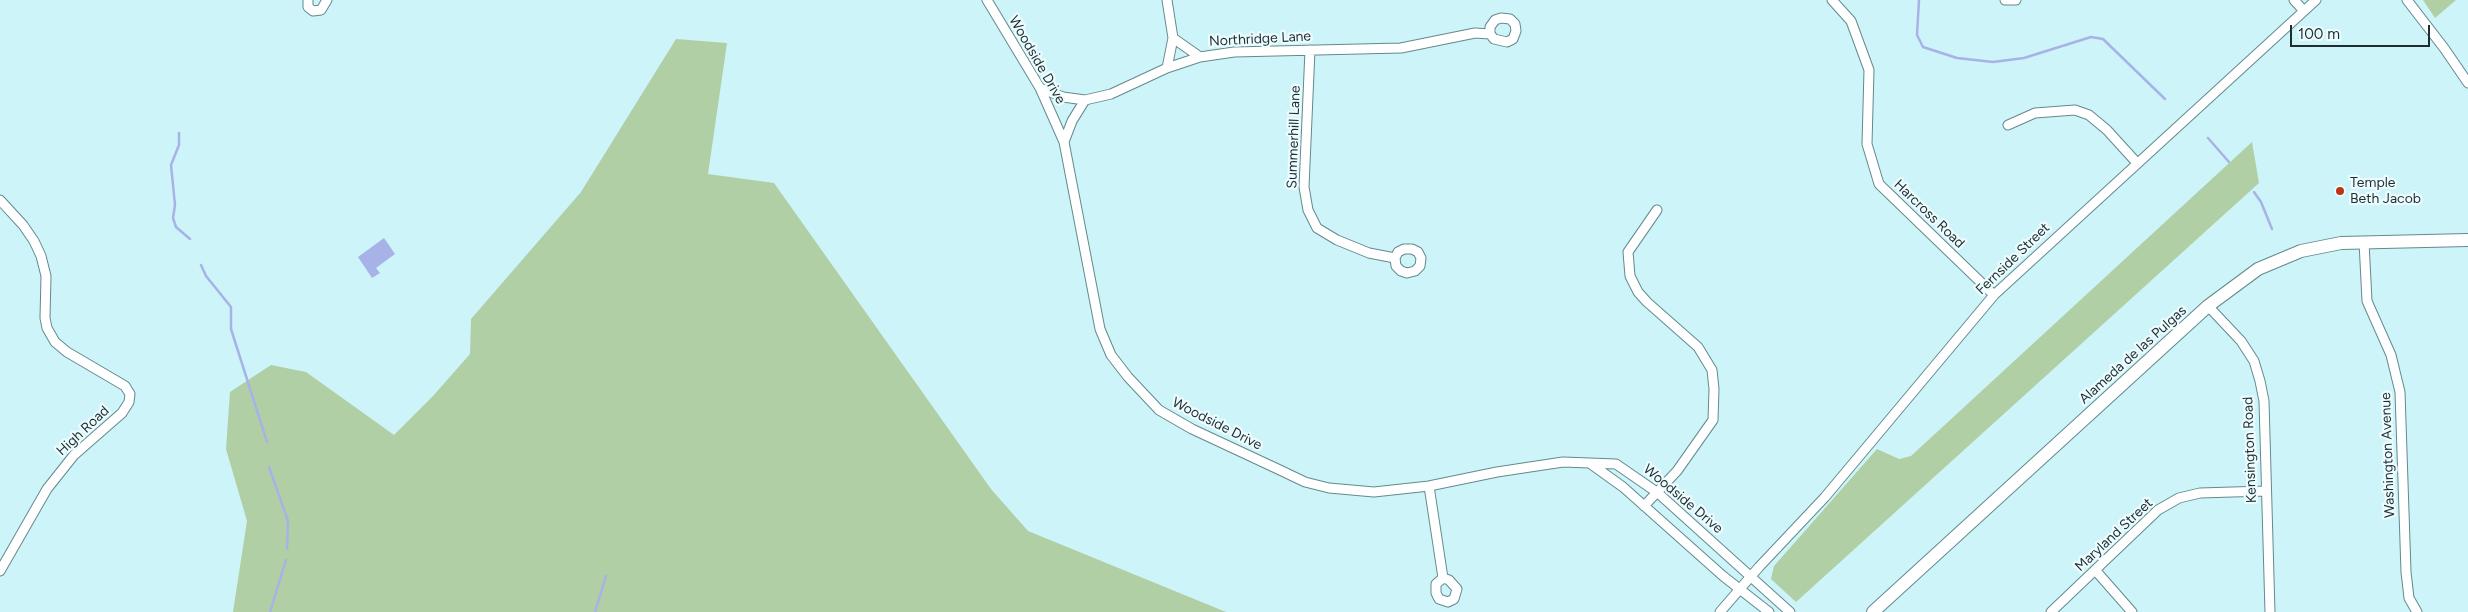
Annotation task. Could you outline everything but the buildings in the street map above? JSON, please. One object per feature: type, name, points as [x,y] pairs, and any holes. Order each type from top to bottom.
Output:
[{"type":"main road","name":"Alameda de las Pulgas","points":[[1873,612],[2208,306],[2258,269],[2278,260],[2321,247],[2364,242],[2468,240]]},
{"type":"street","points":[[308,0],[308,7],[313,11],[321,10],[327,0]]},
{"type":"street","name":"Woodside Drive","points":[[987,0],[1040,88],[1064,142],[1079,230],[1100,329],[1111,355],[1128,378],[1159,410],[1192,429],[1305,482],[1329,488],[1374,492],[1429,486],[1562,462],[1616,464],[1658,493],[1737,562],[1750,578],[1790,612]]},
{"type":"street","points":[[1167,0],[1174,38],[1167,68]]},
{"type":"street","name":"Harcross Road","points":[[1832,0],[1850,21],[1868,70],[1867,144],[1879,184],[1994,294]]},
{"type":"street","points":[[2005,0],[2016,0]]},
{"type":"street","points":[[2294,0],[2304,12]]},
{"type":"street","name":"Fernside Street","points":[[1720,612],[1832,490],[1994,294],[2316,0]]},
{"type":"street","points":[[2407,0],[2468,83]]},
{"type":"street","name":"Northridge Lane","points":[[1040,88],[1063,97],[1085,100],[1111,94],[1167,68],[1200,57],[1234,52],[1401,48],[1475,33],[1490,34]]},
{"type":"street","points":[[1174,38],[1200,57]]},
{"type":"street","name":"Summerhill Lane","points":[[1310,50],[1304,187],[1308,210],[1317,228],[1337,240],[1370,253],[1395,258]]},
{"type":"street","points":[[1064,142],[1072,121],[1085,100]]},
{"type":"street","points":[[2008,125],[2035,113],[2075,110],[2089,115],[2107,130],[2137,162]]},
{"type":"street","name":"High Road","points":[[0,200],[29,233],[41,256],[46,276],[45,318],[47,328],[55,342],[67,352],[125,386],[130,394],[130,398],[122,413],[74,455],[46,489],[0,571]]},
{"type":"street","points":[[1644,506],[1658,493],[1700,441],[1713,420],[1714,389],[1712,370],[1698,347],[1647,302],[1638,292],[1630,276],[1628,252],[1657,210]]},
{"type":"street","name":"Washington Avenue","points":[[2364,242],[2366,301],[2391,355],[2400,392],[2406,572],[2409,598],[2417,612]]},
{"type":"street","name":"Kensington Road","points":[[2208,306],[2241,341],[2254,360],[2264,401],[2265,491],[2270,612]]},
{"type":"street","points":[[1588,462],[1623,487],[1723,576],[1741,588],[1769,612]]},
{"type":"street","points":[[1429,486],[1443,578]]},
{"type":"street","name":"Maryland Street","points":[[2050,612],[2096,571],[2158,510],[2179,498],[2200,493],[2265,491]]},
{"type":"street","points":[[2096,571],[2132,612]]},
{"type":"green space","points":[[2423,0],[2456,0],[2435,18]]},
{"type":"green space","points":[[676,39],[727,43],[708,174],[774,183],[991,489],[1028,531],[1226,612],[233,612],[247,521],[226,449],[230,392],[271,365],[306,372],[394,435],[433,396],[470,354],[471,319],[581,192]]},
{"type":"green space","points":[[2252,142],[2259,183],[1796,602],[1771,579],[1774,566],[1877,449],[1899,459],[1911,456]]},
{"type":"water","points":[[384,238],[395,254],[376,268],[380,273],[372,278],[358,257]]},
{"type":"waterway","points":[[1919,0],[1917,35],[1923,47],[1957,58],[1993,62],[2024,58],[2091,37],[2103,39],[2165,99]]},
{"type":"waterway","points":[[179,133],[179,145],[171,165],[175,205],[173,218],[176,227],[190,239]]},
{"type":"waterway","points":[[2208,138],[2229,162]]},
{"type":"waterway","points":[[2254,192],[2261,202],[2272,229]]},
{"type":"waterway","points":[[201,265],[206,276],[231,307],[231,329],[267,442]]},
{"type":"waterway","points":[[269,467],[288,521],[287,549]]},
{"type":"waterway","points":[[270,612],[286,560]]},
{"type":"waterway","points":[[595,612],[606,576]]},
{"type":"place","name":"Temple Beth Jacob","points":[[2340,191]]}]
